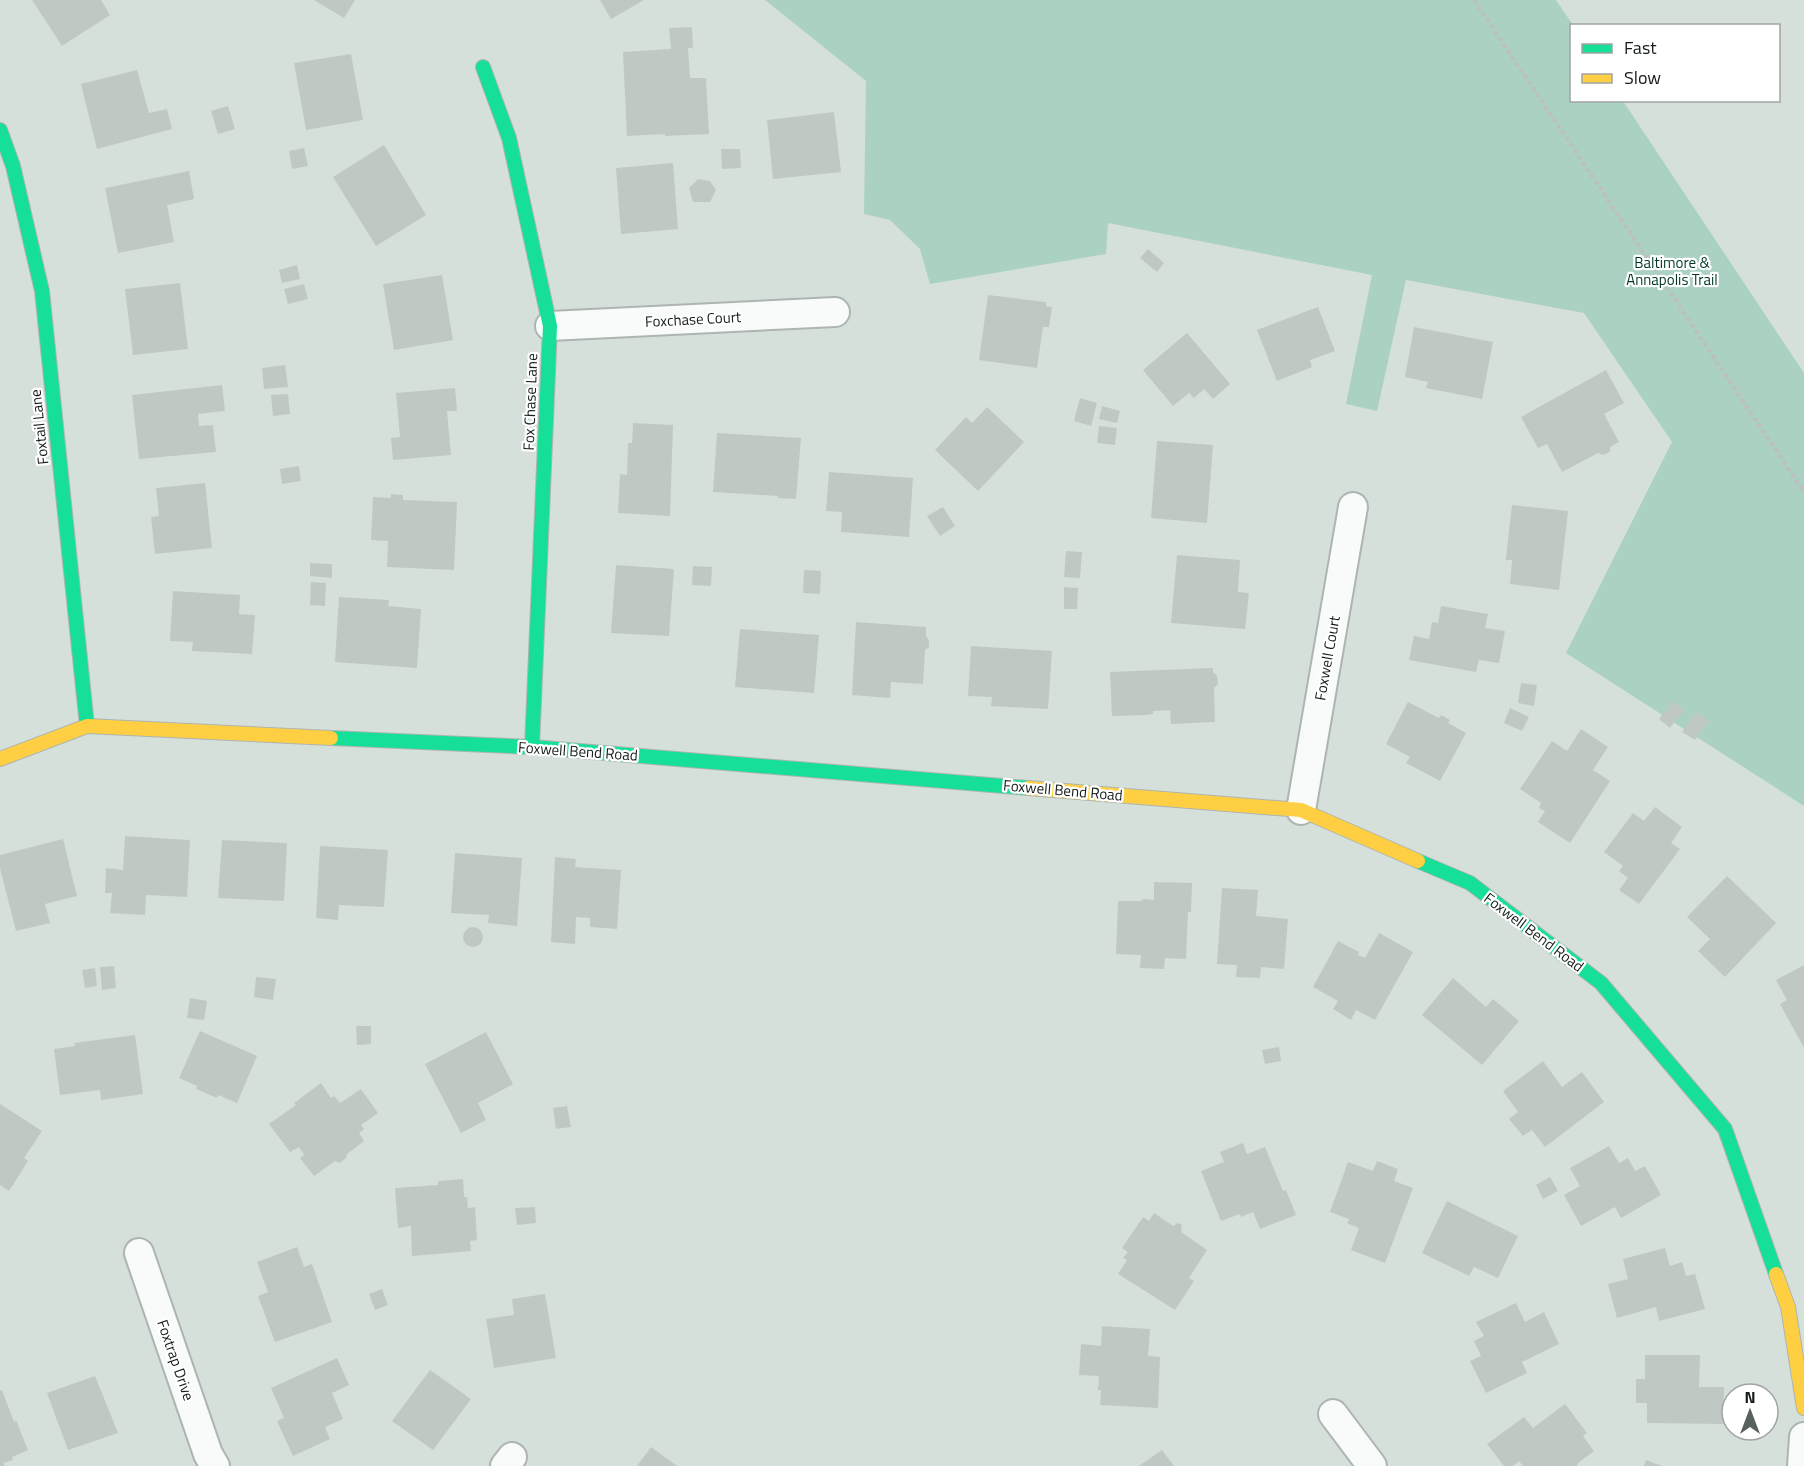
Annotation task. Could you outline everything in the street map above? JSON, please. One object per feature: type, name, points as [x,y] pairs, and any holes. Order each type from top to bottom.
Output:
[{"type":"street","name":"Fox Chase Lane","points":[[483,67],[509,138],[550,326],[532,747]]},
{"type":"street","name":"Foxtail Lane","points":[[0,130],[13,166],[42,291],[87,726]]},
{"type":"street","name":"Foxchase Court","points":[[550,326],[835,312]]},
{"type":"street","name":"Foxwell Court","points":[[1300,810],[1353,507]]},
{"type":"street","name":"Foxwell Bend Road","points":[[0,759],[87,726],[532,747],[1300,810],[1470,883],[1601,983],[1725,1129],[1788,1307],[1804,1408]]},
{"type":"street","name":"Foxtrap Drive","points":[[139,1253],[207,1454],[215,1466]]},
{"type":"street","points":[[1333,1414],[1372,1466]]},
{"type":"street","points":[[1802,1466],[1804,1437]]},
{"type":"path","points":[[1474,0],[1804,492]]},
{"type":"green space","name":"Baltimore & Annapolis Trail","points":[[765,0],[1556,0],[1572,24],[1570,24],[1570,102],[1624,102],[1804,373],[1804,806],[1566,653],[1672,442],[1584,313],[1406,280],[1377,411],[1346,404],[1372,275],[1108,223],[1106,254],[930,284],[920,249],[890,220],[864,214],[866,81]]},
{"type":"building","points":[[32,0],[101,0],[110,15],[62,46]]},
{"type":"building","points":[[314,0],[355,0],[344,18]]},
{"type":"building","points":[[600,0],[644,0],[611,19]]},
{"type":"building","points":[[692,27],[693,48],[688,48],[690,78],[706,78],[709,134],[627,136],[623,52],[671,49],[669,28]]},
{"type":"building","points":[[351,54],[363,120],[306,130],[294,63]]},
{"type":"building","points":[[137,70],[149,113],[167,109],[172,129],[97,149],[81,84]]},
{"type":"building","points":[[228,106],[235,129],[218,134],[211,111]]},
{"type":"building","points":[[834,112],[841,172],[773,179],[767,120]]},
{"type":"building","points":[[384,145],[426,215],[376,246],[333,177]]},
{"type":"building","points":[[304,148],[308,166],[292,169],[289,151]]},
{"type":"building","points":[[721,149],[740,149],[741,168],[722,169]]},
{"type":"building","points":[[673,163],[678,229],[621,234],[616,168]]},
{"type":"building","points":[[189,171],[194,199],[167,205],[174,242],[118,253],[105,188]]},
{"type":"building","points":[[698,179],[710,181],[716,190],[710,202],[693,202],[689,188]]},
{"type":"building","points":[[1148,249],[1164,263],[1157,272],[1140,258]]},
{"type":"building","points":[[297,265],[300,279],[282,283],[279,270]]},
{"type":"building","points":[[442,275],[453,340],[394,350],[383,284]]},
{"type":"building","points":[[180,283],[188,349],[133,355],[125,289]]},
{"type":"building","points":[[304,284],[308,299],[288,304],[284,289]]},
{"type":"building","points":[[988,295],[1046,302],[1046,306],[1052,307],[1049,327],[1043,327],[1037,368],[979,360]]},
{"type":"building","points":[[1318,307],[1335,351],[1310,360],[1312,367],[1277,381],[1257,330]]},
{"type":"building","points":[[1414,327],[1493,342],[1482,399],[1426,388],[1428,382],[1405,377]]},
{"type":"building","points":[[1187,333],[1230,384],[1213,399],[1204,389],[1194,398],[1189,393],[1173,406],[1143,370]]},
{"type":"building","points":[[285,365],[288,387],[264,389],[262,368]]},
{"type":"building","points":[[1606,370],[1624,403],[1604,414],[1619,442],[1610,447],[1610,452],[1603,455],[1598,453],[1562,472],[1547,444],[1538,448],[1521,417]]},
{"type":"building","points":[[222,385],[225,411],[198,414],[199,426],[213,425],[216,452],[139,459],[132,395]]},
{"type":"building","points":[[455,388],[457,411],[447,411],[451,455],[393,460],[391,438],[400,437],[396,393]]},
{"type":"building","points":[[288,394],[290,414],[273,416],[271,395]]},
{"type":"building","points":[[1080,398],[1097,403],[1091,426],[1074,421]]},
{"type":"building","points":[[1102,406],[1120,411],[1117,423],[1099,419]]},
{"type":"building","points":[[987,407],[1024,442],[978,491],[935,450],[966,417],[972,423]]},
{"type":"building","points":[[633,423],[673,425],[670,516],[618,513],[620,474],[627,475],[628,443],[632,443]]},
{"type":"building","points":[[1099,426],[1117,428],[1115,445],[1097,443]]},
{"type":"building","points":[[717,433],[801,438],[796,499],[713,492]]},
{"type":"building","points":[[1157,441],[1213,445],[1207,523],[1151,518]]},
{"type":"building","points":[[299,466],[301,481],[282,484],[280,469]]},
{"type":"building","points":[[829,472],[913,478],[909,537],[841,532],[842,512],[826,511]]},
{"type":"building","points":[[205,483],[212,548],[155,554],[151,517],[159,516],[156,488]]},
{"type":"building","points":[[391,494],[403,495],[403,500],[457,502],[454,570],[387,567],[388,541],[371,540],[373,497],[391,498]]},
{"type":"building","points":[[1512,505],[1568,511],[1559,590],[1510,584],[1512,560],[1506,560],[1506,558]]},
{"type":"building","points":[[943,507],[955,526],[940,536],[927,516]]},
{"type":"building","points":[[1066,551],[1082,552],[1080,578],[1064,577]]},
{"type":"building","points":[[1177,555],[1240,560],[1238,592],[1249,593],[1245,629],[1171,623]]},
{"type":"building","points":[[310,563],[332,564],[332,578],[310,576]]},
{"type":"building","points":[[616,565],[674,569],[669,636],[611,633]]},
{"type":"building","points":[[693,566],[712,567],[711,586],[692,585]]},
{"type":"building","points":[[804,570],[821,571],[820,594],[803,593]]},
{"type":"building","points":[[311,582],[326,583],[325,606],[310,605]]},
{"type":"building","points":[[1064,587],[1078,588],[1077,609],[1064,609]]},
{"type":"building","points":[[173,591],[240,595],[239,614],[255,615],[252,654],[192,651],[193,642],[170,641]]},
{"type":"building","points":[[339,597],[389,600],[388,606],[421,609],[417,668],[335,662]]},
{"type":"building","points":[[1441,606],[1488,614],[1485,628],[1505,631],[1499,663],[1479,660],[1476,672],[1409,660],[1414,636],[1429,639],[1432,622],[1438,623]]},
{"type":"building","points":[[856,622],[926,627],[929,647],[925,650],[923,684],[891,682],[890,698],[852,695]]},
{"type":"building","points":[[740,629],[819,635],[814,693],[735,687]]},
{"type":"building","points":[[971,646],[1052,651],[1048,709],[991,706],[992,697],[968,696]]},
{"type":"building","points":[[1213,668],[1218,684],[1214,688],[1215,722],[1171,724],[1170,710],[1153,711],[1153,714],[1147,715],[1112,716],[1110,672]]},
{"type":"building","points":[[1521,683],[1537,685],[1534,706],[1518,703]]},
{"type":"building","points":[[1673,701],[1684,710],[1670,728],[1659,719]]},
{"type":"building","points":[[1408,702],[1439,718],[1441,715],[1450,720],[1448,723],[1466,733],[1440,781],[1406,763],[1410,757],[1386,744]]},
{"type":"building","points":[[1510,708],[1529,717],[1522,731],[1504,723]]},
{"type":"building","points":[[1696,712],[1709,721],[1695,740],[1682,732]]},
{"type":"building","points":[[1581,729],[1608,747],[1593,770],[1610,781],[1570,843],[1538,822],[1545,811],[1539,808],[1541,803],[1520,789],[1552,741],[1567,751]]},
{"type":"building","points":[[1655,807],[1682,827],[1671,843],[1680,849],[1639,904],[1619,890],[1628,878],[1619,871],[1623,866],[1604,852],[1633,813],[1644,821]]},
{"type":"building","points":[[125,836],[190,840],[187,897],[146,895],[145,915],[110,913],[112,893],[105,893],[106,868],[123,870]]},
{"type":"building","points":[[63,839],[77,896],[45,904],[50,923],[16,931],[0,868],[0,855]]},
{"type":"building","points":[[222,840],[287,843],[284,901],[218,898]]},
{"type":"building","points":[[320,846],[388,850],[384,907],[339,905],[338,920],[316,918]]},
{"type":"building","points":[[455,853],[522,858],[517,926],[488,923],[489,915],[451,913]]},
{"type":"building","points":[[555,857],[576,859],[575,867],[621,870],[617,929],[590,927],[590,918],[576,917],[575,944],[551,942]]},
{"type":"building","points":[[1727,876],[1776,923],[1725,977],[1698,951],[1710,939],[1687,917]]},
{"type":"building","points":[[1154,882],[1192,883],[1186,959],[1165,958],[1164,969],[1140,968],[1141,955],[1116,954],[1118,901],[1154,900]]},
{"type":"building","points":[[1222,888],[1258,890],[1256,916],[1288,919],[1284,969],[1261,967],[1260,978],[1236,977],[1237,965],[1217,964]]},
{"type":"building","points":[[473,927],[480,930],[483,937],[480,944],[473,947],[466,944],[463,937],[466,930]]},
{"type":"building","points":[[1379,933],[1413,952],[1375,1020],[1356,1010],[1351,1020],[1333,1009],[1338,1001],[1313,987],[1338,941],[1359,952],[1358,955],[1365,958]]},
{"type":"building","points":[[1804,965],[1804,1048],[1780,1004],[1787,1000],[1776,980]]},
{"type":"building","points":[[114,966],[116,988],[102,990],[100,967]]},
{"type":"building","points":[[95,968],[97,986],[85,988],[82,970]]},
{"type":"building","points":[[256,977],[276,979],[273,1000],[254,997]]},
{"type":"building","points":[[1453,978],[1486,1007],[1493,999],[1519,1021],[1482,1065],[1422,1015]]},
{"type":"building","points":[[190,998],[207,1001],[204,1020],[187,1018]]},
{"type":"building","points":[[356,1026],[371,1026],[371,1044],[357,1045]]},
{"type":"building","points":[[200,1031],[257,1056],[237,1103],[196,1089],[197,1086],[179,1078]]},
{"type":"building","points":[[486,1032],[513,1084],[478,1103],[486,1120],[461,1133],[425,1064]]},
{"type":"building","points":[[135,1035],[143,1094],[101,1100],[100,1090],[60,1095],[54,1049],[75,1046],[74,1043]]},
{"type":"building","points":[[1279,1047],[1281,1061],[1265,1064],[1262,1050]]},
{"type":"building","points":[[1543,1061],[1562,1087],[1582,1072],[1604,1102],[1545,1147],[1532,1130],[1523,1136],[1509,1119],[1518,1112],[1503,1091]]},
{"type":"building","points":[[321,1083],[331,1098],[334,1096],[340,1103],[361,1089],[378,1113],[361,1125],[364,1129],[359,1133],[364,1141],[347,1154],[340,1163],[335,1161],[314,1176],[300,1158],[304,1155],[299,1147],[290,1152],[269,1124]]},
{"type":"building","points":[[0,1104],[42,1131],[24,1158],[28,1161],[9,1191],[0,1185]]},
{"type":"building","points":[[567,1106],[571,1127],[556,1129],[553,1108]]},
{"type":"building","points":[[1243,1143],[1247,1154],[1265,1147],[1283,1191],[1286,1190],[1296,1215],[1260,1229],[1253,1212],[1221,1221],[1201,1171],[1224,1162],[1220,1152]]},
{"type":"building","points":[[1609,1146],[1619,1163],[1628,1158],[1635,1171],[1645,1166],[1661,1195],[1621,1218],[1615,1207],[1581,1226],[1564,1195],[1580,1186],[1570,1168]]},
{"type":"building","points":[[1377,1161],[1398,1169],[1394,1181],[1413,1188],[1385,1263],[1351,1250],[1359,1228],[1347,1223],[1349,1219],[1330,1212],[1348,1162],[1373,1171]]},
{"type":"building","points":[[1550,1177],[1558,1191],[1543,1199],[1536,1185]]},
{"type":"building","points":[[463,1179],[464,1197],[467,1197],[468,1208],[475,1207],[477,1240],[470,1241],[471,1251],[412,1256],[411,1226],[398,1228],[395,1188],[438,1185],[438,1181]]},
{"type":"building","points":[[1447,1201],[1518,1236],[1498,1278],[1474,1267],[1469,1276],[1422,1253]]},
{"type":"building","points":[[535,1207],[536,1223],[517,1225],[515,1208]]},
{"type":"building","points":[[1154,1213],[1173,1226],[1178,1223],[1182,1225],[1181,1232],[1207,1250],[1189,1278],[1194,1281],[1175,1310],[1118,1274],[1127,1260],[1123,1258],[1128,1252],[1122,1248],[1143,1217],[1149,1221]]},
{"type":"building","points":[[297,1247],[304,1267],[312,1264],[332,1322],[275,1342],[258,1296],[268,1292],[257,1262]]},
{"type":"building","points":[[1665,1248],[1670,1266],[1682,1262],[1686,1276],[1695,1274],[1705,1309],[1659,1321],[1656,1307],[1617,1318],[1608,1284],[1628,1279],[1623,1259]]},
{"type":"building","points":[[382,1289],[388,1305],[375,1310],[369,1294]]},
{"type":"building","points":[[545,1294],[556,1358],[494,1368],[486,1319],[514,1315],[512,1299]]},
{"type":"building","points":[[1516,1303],[1525,1322],[1544,1312],[1559,1344],[1522,1362],[1527,1373],[1486,1393],[1470,1361],[1481,1356],[1474,1341],[1484,1336],[1476,1322]]},
{"type":"building","points":[[1102,1326],[1150,1329],[1148,1356],[1160,1357],[1158,1408],[1100,1405],[1099,1376],[1079,1375],[1081,1344],[1101,1346]]},
{"type":"building","points":[[1645,1355],[1700,1355],[1699,1387],[1720,1387],[1720,1424],[1647,1423],[1647,1403],[1636,1403],[1636,1379],[1645,1379]]},
{"type":"building","points":[[337,1358],[349,1385],[332,1393],[343,1419],[325,1427],[330,1439],[293,1456],[277,1421],[284,1418],[271,1388]]},
{"type":"building","points":[[430,1370],[471,1399],[433,1450],[392,1421]]},
{"type":"building","points":[[95,1376],[118,1433],[68,1450],[47,1393]]},
{"type":"building","points":[[2,1390],[28,1450],[12,1457],[13,1460],[3,1463],[5,1466],[0,1466],[0,1391]]},
{"type":"building","points":[[1565,1404],[1587,1433],[1583,1436],[1594,1451],[1577,1466],[1523,1466],[1519,1461],[1513,1466],[1504,1466],[1487,1444],[1524,1417],[1533,1428]]},
{"type":"building","points":[[651,1447],[677,1466],[637,1466]]},
{"type":"building","points":[[1162,1450],[1174,1466],[1139,1466]]},
{"type":"building","points":[[1646,1460],[1662,1466],[1644,1466]]},
{"type":"traffic: fast","points":[[483,67],[509,138],[550,326],[532,747]]},
{"type":"traffic: fast","points":[[0,130],[13,166],[42,291],[87,726]]},
{"type":"traffic: fast","points":[[331,738],[532,747],[1028,788]]},
{"type":"traffic: fast","points":[[1418,861],[1470,883],[1601,983],[1725,1129],[1776,1274]]},
{"type":"traffic: slow","points":[[0,759],[87,726],[331,738]]},
{"type":"traffic: slow","points":[[1028,788],[1301,810],[1418,861]]},
{"type":"traffic: slow","points":[[1776,1274],[1788,1307],[1804,1408]]}]
